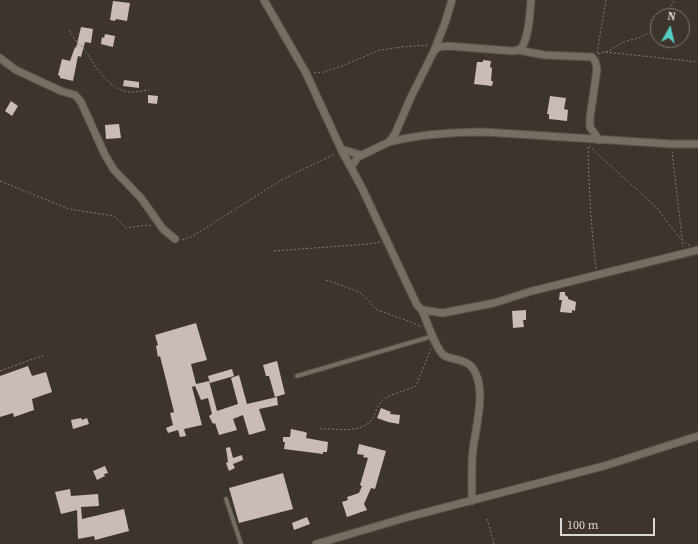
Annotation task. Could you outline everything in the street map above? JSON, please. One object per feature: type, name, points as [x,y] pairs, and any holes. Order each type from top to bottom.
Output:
[{"type":"street","points":[[264,0],[306,74],[341,150],[351,167],[417,305],[422,310],[440,352],[445,356],[466,362],[471,366],[475,374],[479,386],[479,413],[473,449],[472,501]]},
{"type":"street","points":[[389,142],[399,125],[435,48],[452,0]]},
{"type":"street","points":[[435,48],[448,46],[512,52],[518,50],[522,47],[526,38],[531,0]]},
{"type":"street","points":[[526,38],[530,54]]},
{"type":"street","points":[[518,50],[530,54],[592,57],[595,61],[597,69],[590,128],[599,140]]},
{"type":"street","points":[[1,62],[61,91],[75,95],[81,102],[105,155],[114,170],[140,198],[162,229],[175,239]]},
{"type":"street","points":[[582,138],[590,128]]},
{"type":"street","points":[[351,167],[361,155],[389,142],[426,134],[460,132],[672,144],[698,144]]},
{"type":"street","points":[[341,150],[361,155]]},
{"type":"street","points":[[422,310],[443,313],[494,303],[532,291],[597,276],[696,250]]},
{"type":"street","points":[[316,544],[408,516],[472,501],[604,466],[698,436]]},
{"type":"lane","points":[[296,376],[433,336]]},
{"type":"lane","points":[[226,499],[241,544]]},
{"type":"path","points":[[606,0],[598,50],[596,54],[606,52],[626,41],[639,38],[650,32]]},
{"type":"path","points":[[70,30],[78,44],[82,46],[107,82],[129,92],[149,90]]},
{"type":"path","points":[[306,74],[332,70],[380,50],[419,45],[435,48]]},
{"type":"path","points":[[606,52],[698,62]]},
{"type":"path","points":[[672,144],[684,253]]},
{"type":"path","points":[[597,276],[592,234],[588,146],[657,208],[666,223],[682,240],[696,250]]},
{"type":"path","points":[[175,239],[183,240],[193,236],[283,179],[341,150]]},
{"type":"path","points":[[0,181],[69,210],[114,216],[126,228],[147,225],[162,229]]},
{"type":"path","points":[[274,251],[369,244],[387,241]]},
{"type":"path","points":[[320,429],[354,429],[363,427],[372,419],[382,400],[416,386],[433,336],[411,322],[377,310],[362,294],[357,291],[326,280]]},
{"type":"path","points":[[0,371],[44,355]]},
{"type":"path","points":[[487,519],[494,544]]},
{"type":"building","points":[[113,1],[130,3],[127,21],[116,19],[115,21],[110,20]]},
{"type":"building","points":[[81,27],[93,29],[91,43],[85,42],[81,57],[78,56],[73,81],[60,78],[58,75],[62,59],[70,61],[75,47],[76,48]]},
{"type":"building","points":[[105,34],[115,36],[113,47],[101,44],[102,37],[104,38]]},
{"type":"building","points":[[483,60],[491,61],[490,67],[492,68],[492,86],[474,84],[477,62],[483,62]]},
{"type":"building","points":[[124,80],[139,82],[139,88],[123,86]]},
{"type":"building","points":[[148,95],[158,96],[157,104],[148,103]]},
{"type":"building","points":[[550,96],[566,98],[564,109],[568,110],[567,121],[549,119],[549,114],[547,114]]},
{"type":"building","points":[[11,101],[18,106],[12,116],[5,111]]},
{"type":"building","points":[[119,124],[121,138],[106,139],[105,125]]},
{"type":"building","points":[[560,292],[565,292],[568,299],[576,302],[575,311],[572,310],[572,313],[560,312],[562,300],[559,300]]},
{"type":"building","points":[[526,310],[526,320],[523,320],[524,327],[513,328],[512,311]]},
{"type":"building","points":[[196,323],[207,360],[191,364],[196,384],[209,381],[217,411],[238,404],[231,378],[239,375],[247,404],[277,397],[278,405],[259,409],[266,430],[249,435],[243,415],[233,419],[237,430],[219,435],[215,423],[213,424],[209,416],[212,414],[208,398],[201,400],[195,386],[192,387],[202,425],[184,429],[186,436],[180,437],[178,430],[168,433],[166,428],[173,425],[170,413],[174,412],[160,356],[158,357],[156,346],[158,345],[155,335]]},
{"type":"building","points":[[277,361],[285,394],[275,397],[269,376],[266,376],[263,365]]},
{"type":"building","points":[[28,366],[32,376],[46,372],[52,392],[32,399],[34,410],[14,417],[13,413],[0,417],[0,376]]},
{"type":"building","points":[[232,369],[234,376],[210,383],[208,376]]},
{"type":"building","points":[[381,408],[391,412],[390,414],[400,415],[399,424],[377,418]]},
{"type":"building","points":[[81,418],[82,420],[87,418],[89,424],[73,429],[71,420]]},
{"type":"building","points":[[291,429],[307,433],[306,438],[328,442],[327,452],[323,452],[323,454],[284,449],[285,442],[283,442],[283,437],[290,437]]},
{"type":"building","points":[[359,444],[386,451],[375,489],[371,488],[364,504],[367,510],[347,517],[342,502],[348,500],[347,497],[359,493],[368,458],[363,457],[364,455],[357,454]]},
{"type":"building","points":[[230,447],[233,458],[242,455],[243,460],[233,464],[235,468],[229,471],[226,463],[228,462],[226,448]]},
{"type":"building","points":[[105,466],[108,473],[104,474],[105,476],[97,480],[93,471]]},
{"type":"building","points":[[283,473],[293,509],[239,523],[229,488]]},
{"type":"building","points":[[70,489],[71,496],[98,494],[99,506],[81,507],[82,519],[124,509],[129,531],[95,540],[94,536],[78,539],[77,510],[61,514],[55,492]]},
{"type":"building","points":[[307,517],[310,524],[294,530],[292,523]]}]
